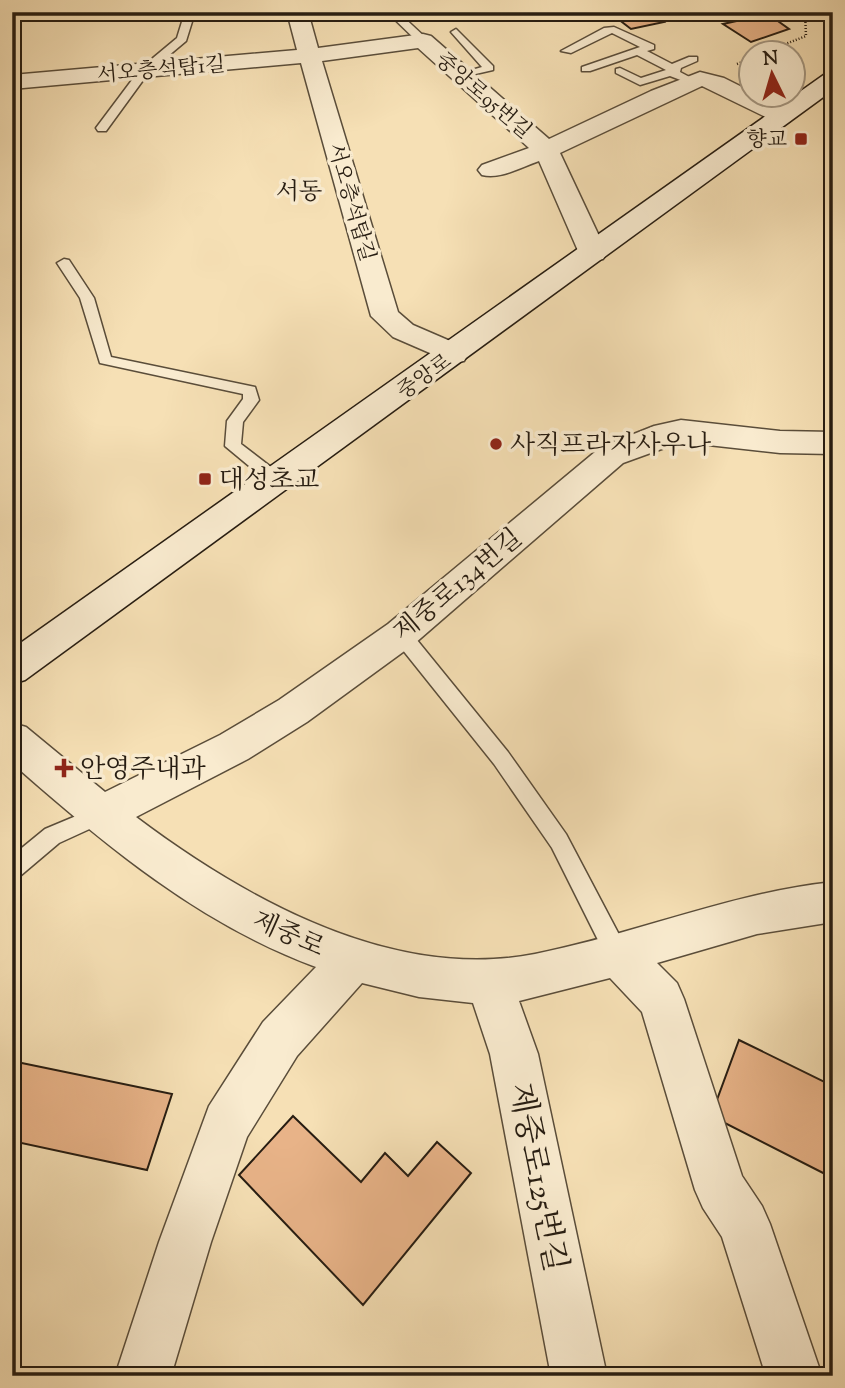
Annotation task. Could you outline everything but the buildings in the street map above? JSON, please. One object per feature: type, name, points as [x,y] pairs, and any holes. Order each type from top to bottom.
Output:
[{"type":"street","name":"서오층석탑길","points":[[297,12],[385,316],[403,331],[453,354]]},
{"type":"street","name":"서오층석탑1길","points":[[12,82],[310,56],[423,41]]},
{"type":"street","name":"중앙로95번길","points":[[423,41],[546,150],[593,253]]},
{"type":"street","points":[[546,150],[685,72],[716,83],[782,116]]},
{"type":"street","name":"중앙로","points":[[12,669],[832,82]]},
{"type":"street","name":"중앙로95번길","points":[[491,170],[546,150]]},
{"type":"street","name":"제중로134번길","points":[[100,815],[234,747],[293,710],[401,634],[612,456],[638,443],[681,431],[780,442],[833,443]]},
{"type":"street","name":"제중로","points":[[12,739],[100,815],[209,894],[269,927],[352,961],[443,979],[489,982],[534,977],[748,916],[833,902]]},
{"type":"street","points":[[617,954],[661,999],[722,1190],[744,1224],[794,1376]]},
{"type":"street","points":[[144,1376],[185,1242],[227,1124],[280,1039],[352,961]]},
{"type":"street","name":"제중로125번길","points":[[489,982],[514,1054],[579,1376]]},
{"type":"lane","points":[[102,128],[145,70],[182,39],[190,12]]},
{"type":"lane","name":"중앙로95번길","points":[[392,12],[423,41]]},
{"type":"lane","points":[[567,51],[608,30],[614,30],[650,47],[586,69]]},
{"type":"lane","points":[[456,32],[489,68],[462,76]]},
{"type":"lane","points":[[638,51],[685,72]]},
{"type":"lane","points":[[620,71],[640,82],[685,72]]},
{"type":"lane","points":[[64,264],[87,298],[105,360],[250,391],[251,400],[234,421],[233,446],[278,481]]},
{"type":"lane","points":[[401,634],[501,758],[559,841],[617,954]]},
{"type":"lane","points":[[12,869],[52,836],[100,815]]},
{"type":"path","points":[[801,38],[806,36],[805,12]]},
{"type":"path","points":[[820,12],[833,19]]},
{"type":"place","name":"향교","points":[[801,139]]},
{"type":"place","name":"사직프라자사우나","points":[[496,444]]},
{"type":"place","name":"대성초교","points":[[205,479]]},
{"type":"place","name":"안영주내과","points":[[64,768]]},
{"type":"district","name":"서동","points":[[299,191]]}]
